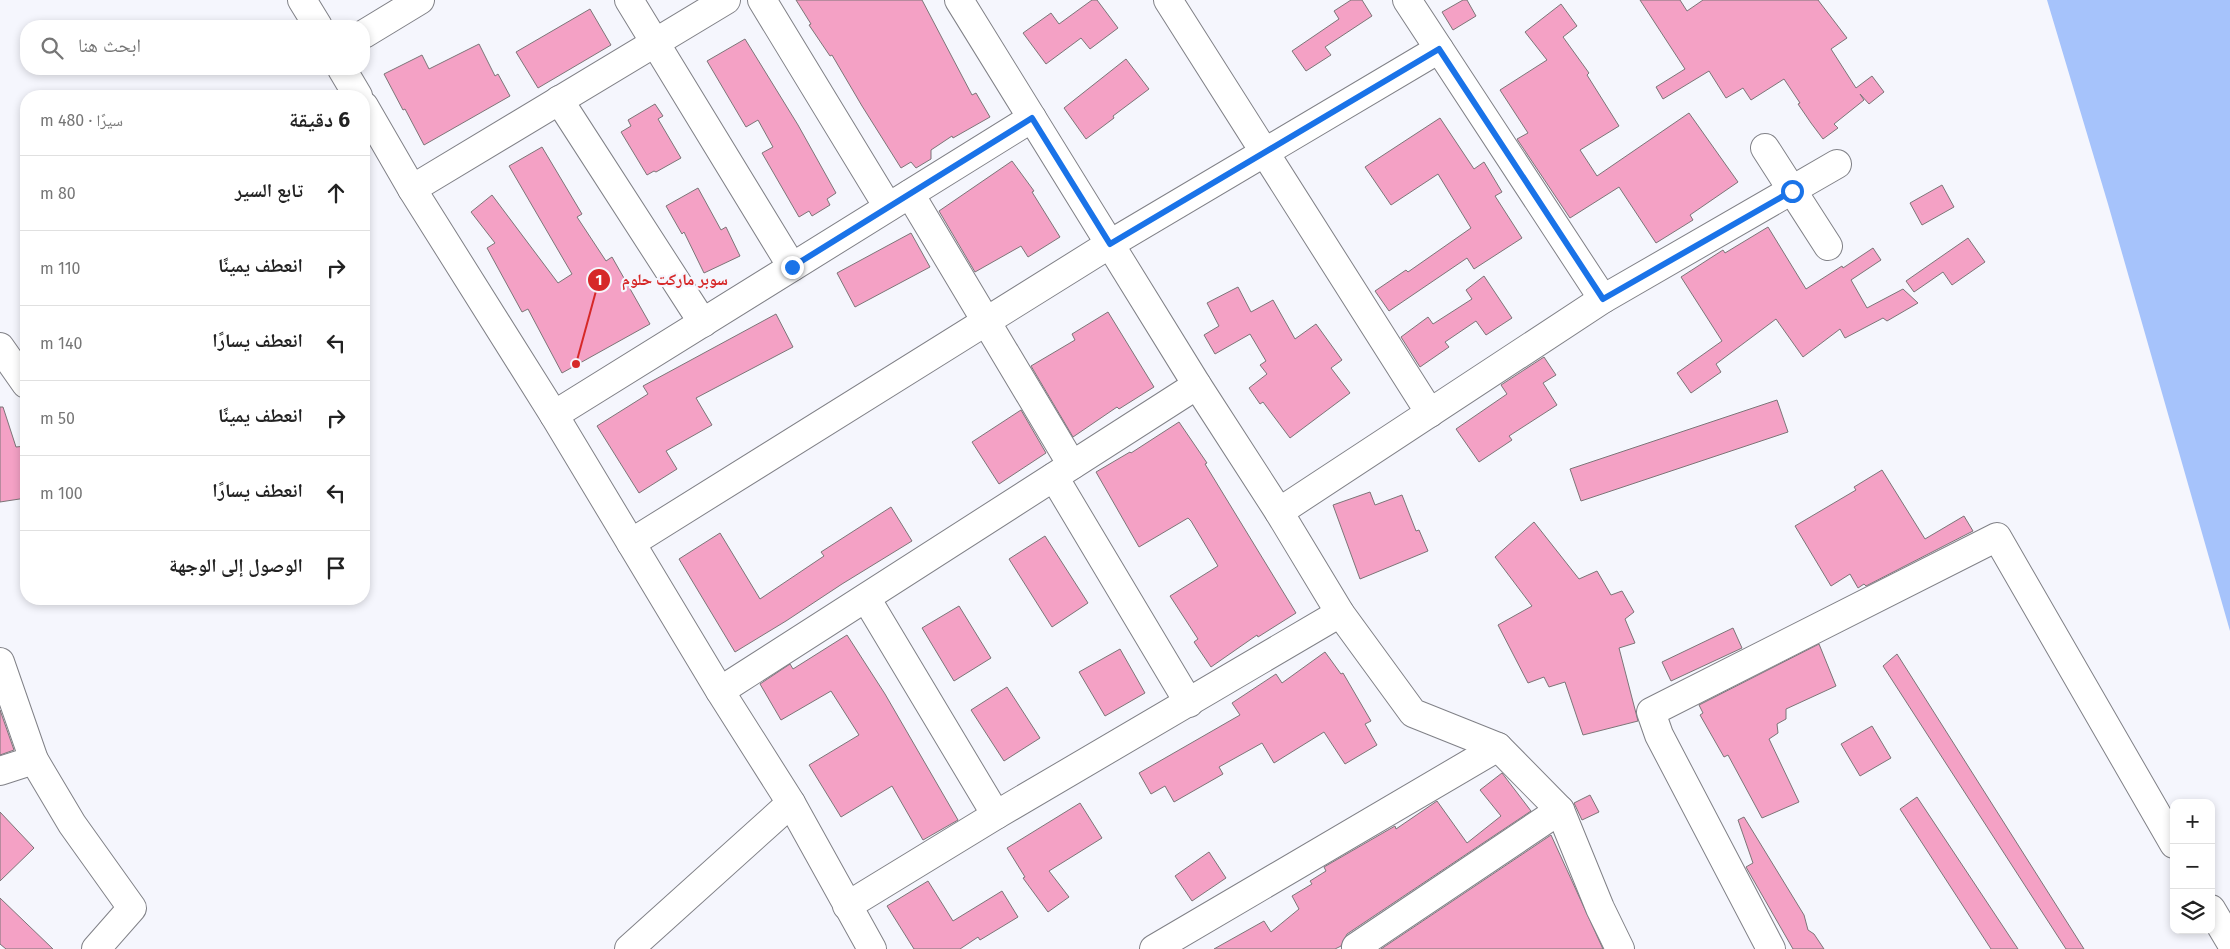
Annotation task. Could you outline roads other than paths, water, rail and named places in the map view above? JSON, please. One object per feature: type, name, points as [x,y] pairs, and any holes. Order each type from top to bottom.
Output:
[{"type":"street","points":[[302,0],[314,20]]},
{"type":"street","points":[[370,30],[420,0]]},
{"type":"street","points":[[629,0],[792,267]]},
{"type":"street","points":[[412,189],[726,0]]},
{"type":"street","points":[[762,0],[899,200],[986,321],[1063,471],[1189,703]]},
{"type":"street","points":[[1168,0],[1430,413]]},
{"type":"street","points":[[1407,0],[1603,299]]},
{"type":"street","points":[[965,2],[1032,118],[1196,386],[1279,512],[1340,613],[1413,714],[1498,747],[1560,810],[1600,908],[1620,949]]},
{"type":"street","points":[[631,543],[1110,244],[1439,49]]},
{"type":"street","points":[[346,75],[354,90]]},
{"type":"street","points":[[559,100],[703,323]]},
{"type":"street","points":[[370,116],[412,189],[554,415],[720,691],[791,803],[872,949]]},
{"type":"street","points":[[554,415],[1032,118]]},
{"type":"street","points":[[1765,148],[1828,246]]},
{"type":"street","points":[[1279,512],[1603,299],[1837,164]]},
{"type":"street","points":[[0,347],[20,375]]},
{"type":"street","points":[[720,691],[1196,386]]},
{"type":"street","points":[[1771,949],[1659,735],[1651,712],[1997,537],[2170,837]]},
{"type":"street","points":[[866,598],[996,815]]},
{"type":"street","points":[[847,906],[996,815],[1340,613]]},
{"type":"street","points":[[0,662],[34,760],[72,824],[132,908],[96,949]]},
{"type":"street","points":[[1154,949],[1498,747]]},
{"type":"street","points":[[0,771],[34,760]]},
{"type":"street","points":[[629,949],[791,803]]},
{"type":"street","points":[[1357,949],[1356,947],[1560,810]]},
{"type":"street","points":[[2215,916],[2230,941]]},
{"type":"water","points":[[2047,0],[2230,0],[2230,631],[2108,204]]},
{"type":"place","name":"سوبر ماركت حلوم","points":[[576,364]]}]
